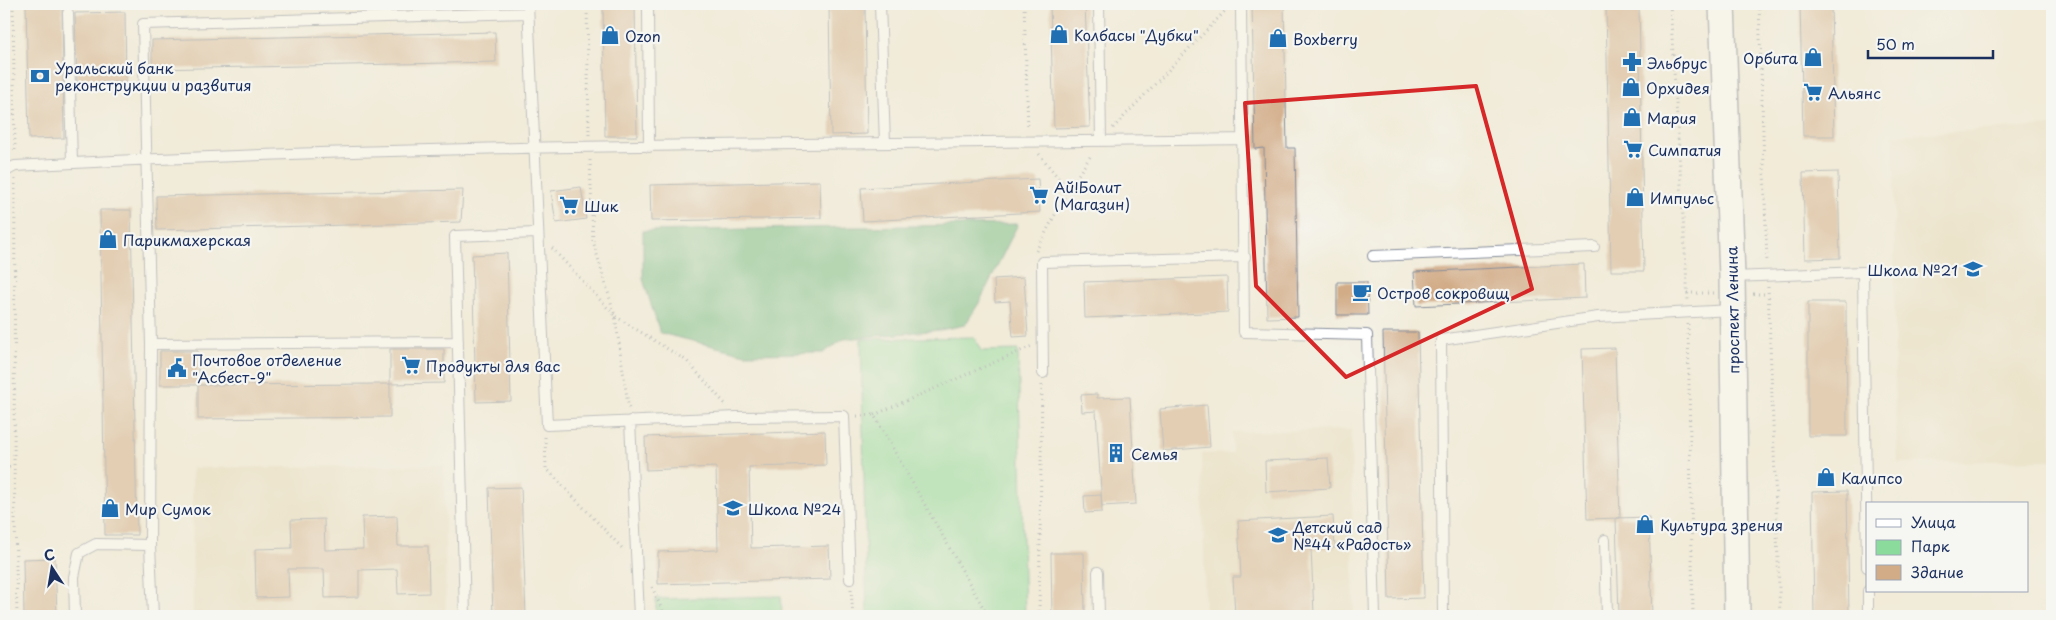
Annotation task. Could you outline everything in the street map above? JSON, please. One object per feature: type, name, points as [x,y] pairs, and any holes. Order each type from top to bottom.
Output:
[{"type":"street","name":"проспект Ленина","points":[[1722,4],[1732,277],[1737,616]]},
{"type":"lane","points":[[648,4],[649,147]]},
{"type":"lane","points":[[880,4],[885,143]]},
{"type":"lane","points":[[1099,4],[1101,141]]},
{"type":"lane","points":[[1241,4],[1245,257],[1244,332],[1367,335],[1375,616]]},
{"type":"lane","points":[[152,616],[150,545],[151,344],[143,24],[528,8],[547,425],[737,417],[844,416],[850,579]]},
{"type":"lane","points":[[68,13],[72,163]]},
{"type":"lane","points":[[4,172],[15,166],[146,158],[534,148],[1243,139]]},
{"type":"lane","points":[[465,616],[455,236],[538,233]]},
{"type":"lane","points":[[1373,256],[1594,247]]},
{"type":"lane","points":[[1043,373],[1042,262],[1245,257]]},
{"type":"lane","points":[[1732,277],[1863,272],[1866,502]]},
{"type":"lane","points":[[1443,616],[1441,340],[1598,317],[1732,310]]},
{"type":"lane","points":[[151,344],[458,342]]},
{"type":"lane","points":[[630,421],[639,616]]},
{"type":"lane","points":[[1604,540],[1606,616]]},
{"type":"lane","points":[[75,616],[74,577],[79,553],[96,544],[150,545]]},
{"type":"lane","points":[[1098,572],[1099,616]]},
{"type":"lane","points":[[1868,592],[1868,616]]},
{"type":"path","points":[[13,4],[15,166],[14,467],[17,616]]},
{"type":"path","points":[[1024,4],[1029,142],[1068,190]]},
{"type":"path","points":[[1034,254],[1068,190],[1101,141],[1232,4]]},
{"type":"path","points":[[1759,4],[1780,616]]},
{"type":"path","points":[[538,233],[615,316],[687,361],[737,417]]},
{"type":"path","points":[[615,316],[630,421]]},
{"type":"path","points":[[844,416],[874,416],[1043,341]]},
{"type":"path","points":[[1039,616],[1043,373]]},
{"type":"path","points":[[874,416],[988,616]]},
{"type":"path","points":[[545,435],[546,468],[636,563]]},
{"type":"path","points":[[4,467],[14,467]]},
{"type":"path","points":[[850,579],[853,616]]},
{"type":"highlighted area","points":[[1476,86],[1532,289],[1346,377],[1256,286],[1245,103]]},
{"type":"shaded area","name":"Школа №21","points":[[2052,126],[2052,460],[1898,463],[1895,404],[1894,135]]},
{"type":"shaded area","name":"Детский сад №44 «Радость»","points":[[1351,430],[1354,616],[1205,616],[1202,454],[1232,453],[1232,432]]},
{"type":"shaded area","points":[[444,465],[446,616],[193,616],[192,468]]},
{"type":"green space","points":[[1018,224],[979,303],[965,325],[940,330],[844,339],[823,353],[745,354],[660,333],[643,279],[643,231]]},
{"type":"green space","points":[[974,337],[981,351],[1018,350],[1025,616],[867,616],[861,339]]},
{"type":"green space","points":[[781,596],[782,616],[656,616],[656,599]]},
{"type":"building","points":[[26,4],[62,4],[64,138],[29,139]]},
{"type":"building","points":[[603,4],[635,4],[637,136],[605,136]]},
{"type":"building","points":[[829,4],[865,4],[867,134],[831,135]]},
{"type":"building","points":[[1050,4],[1085,4],[1090,127],[1054,128]]},
{"type":"building","points":[[1252,4],[1284,4],[1287,148],[1295,148],[1298,317],[1267,318],[1264,148],[1255,149]]},
{"type":"building","points":[[1606,4],[1639,4],[1644,271],[1611,271]]},
{"type":"building","points":[[1800,4],[1831,4],[1834,136],[1803,136]]},
{"type":"building","points":[[125,12],[126,82],[77,83],[75,13]]},
{"type":"building","points":[[495,32],[496,62],[152,69],[152,40]]},
{"type":"building","points":[[1838,172],[1840,258],[1805,259],[1803,173]]},
{"type":"building","points":[[1038,179],[1040,212],[863,221],[861,188]]},
{"type":"building","points":[[820,181],[821,218],[651,221],[650,185]]},
{"type":"building","name":"Шик","points":[[581,187],[586,219],[556,223],[551,191]]},
{"type":"building","points":[[463,190],[461,222],[157,230],[156,196]]},
{"type":"building","points":[[100,210],[131,210],[137,535],[105,535]]},
{"type":"building","points":[[507,253],[511,401],[476,402],[472,255]]},
{"type":"building","points":[[1584,264],[1585,298],[1416,306],[1414,272]]},
{"type":"building","points":[[1024,277],[1028,336],[1013,337],[1010,301],[995,302],[994,279]]},
{"type":"building","points":[[1227,277],[1228,312],[1085,318],[1084,282]]},
{"type":"building","points":[[1337,282],[1367,282],[1368,315],[1337,315]]},
{"type":"building","points":[[1808,302],[1846,302],[1847,436],[1808,436]]},
{"type":"building","points":[[1383,332],[1418,332],[1424,598],[1389,599]]},
{"type":"building","points":[[1615,348],[1620,518],[1587,519],[1582,349]]},
{"type":"building","points":[[390,349],[444,349],[444,383],[390,384]]},
{"type":"building","points":[[160,351],[198,351],[198,385],[160,385]]},
{"type":"building","points":[[390,384],[390,417],[198,419],[198,385]]},
{"type":"building","name":"Семья","points":[[1097,394],[1097,398],[1130,397],[1136,504],[1102,506],[1096,411],[1082,412],[1081,395]]},
{"type":"building","points":[[1207,405],[1210,447],[1163,451],[1160,409]]},
{"type":"building","name":"Школа №24","points":[[825,431],[826,465],[749,467],[751,548],[829,546],[830,579],[658,584],[658,552],[718,550],[716,467],[646,470],[645,437]]},
{"type":"building","points":[[1328,458],[1330,488],[1266,492],[1265,461]]},
{"type":"building","points":[[521,487],[526,616],[493,616],[489,488]]},
{"type":"building","points":[[1847,491],[1849,616],[1814,616],[1812,492]]},
{"type":"building","points":[[1101,495],[1102,512],[1085,513],[1084,496]]},
{"type":"building","points":[[397,516],[398,546],[428,546],[429,593],[398,594],[397,569],[359,570],[359,597],[325,598],[324,569],[288,569],[289,597],[256,598],[255,549],[292,548],[291,520],[324,519],[325,550],[363,549],[362,517]]},
{"type":"building","points":[[1333,516],[1335,548],[1311,549],[1314,614],[1235,616],[1233,577],[1241,577],[1238,521]]},
{"type":"building","points":[[1649,517],[1652,616],[1619,616],[1616,518]]},
{"type":"building","points":[[1051,553],[1084,553],[1085,616],[1052,616]]},
{"type":"building","points":[[55,558],[57,616],[24,616],[23,559]]},
{"type":"place","name":"Колбасы \"Дубки\"","points":[[1059,34]]},
{"type":"place","name":"Ozon","points":[[610,35]]},
{"type":"place","name":"Boxberry","points":[[1278,38]]},
{"type":"place","name":"Орбита","points":[[1813,57]]},
{"type":"place","name":"Эльбрус","points":[[1632,62]]},
{"type":"place","name":"Уральский банк реконструкции и развития","points":[[40,76]]},
{"type":"place","name":"Орхидея","points":[[1631,87]]},
{"type":"place","name":"Альянс","points":[[1813,92]]},
{"type":"place","name":"Мария","points":[[1632,117]]},
{"type":"place","name":"Симпатия","points":[[1633,149]]},
{"type":"place","name":"Ай!Болит (Магазин)","points":[[1039,195]]},
{"type":"place","name":"Импульс","points":[[1635,197]]},
{"type":"place","name":"Шик","points":[[569,205]]},
{"type":"place","name":"Парикмахерская","points":[[108,239]]},
{"type":"place","name":"Школа №21","points":[[1973,269]]},
{"type":"place","name":"Остров сокровищ","points":[[1362,292]]},
{"type":"place","name":"Продукты для вас","points":[[411,365]]},
{"type":"place","name":"Почтовое отделение \"Асбест-9\"","points":[[177,368]]},
{"type":"place","name":"Семья","points":[[1116,453]]},
{"type":"place","name":"Калипсо","points":[[1826,477]]},
{"type":"place","name":"Мир Сумок","points":[[110,508]]},
{"type":"place","name":"Школа №24","points":[[733,508]]},
{"type":"place","name":"Культура зрения","points":[[1645,524]]},
{"type":"place","name":"Детский сад №44 «Радость»","points":[[1278,535]]}]
